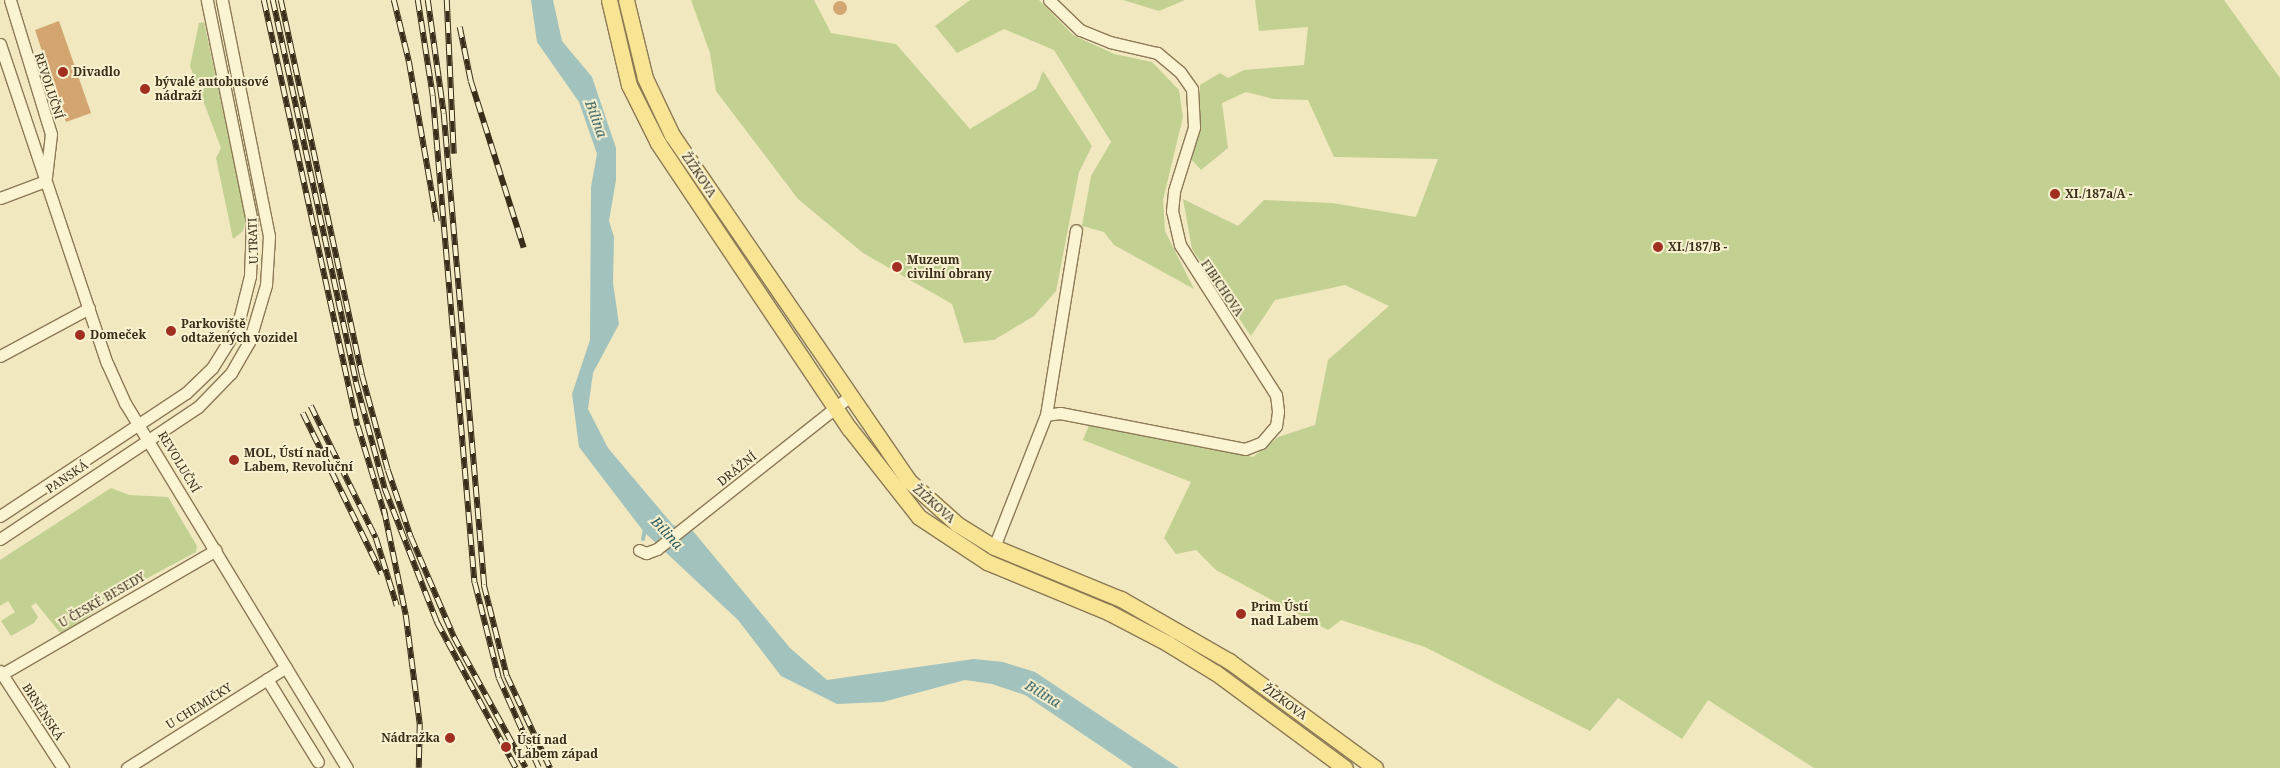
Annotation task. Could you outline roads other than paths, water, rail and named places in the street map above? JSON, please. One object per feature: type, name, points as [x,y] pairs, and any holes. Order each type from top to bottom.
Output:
[{"type":"main road","name":"ŽIŽKOVA","points":[[609,0],[629,85],[658,143],[835,406],[894,489],[919,517],[945,537],[987,562],[1108,612],[1167,643],[1230,683],[1345,768]]},
{"type":"main road","name":"ŽIŽKOVA","points":[[626,0],[644,78],[672,135],[849,397],[908,480],[957,524],[994,547],[1121,599],[1177,629],[1229,661],[1375,768]]},
{"type":"street","name":"REVOLUČNÍ","points":[[0,8],[9,0],[51,134],[45,181]]},
{"type":"street","name":"U TRATI","points":[[140,425],[186,394],[220,357],[243,312],[250,276],[251,209],[206,0]]},
{"type":"street","name":"U TRATI","points":[[150,440],[198,407],[231,373],[256,324],[266,285],[267,218],[222,0]]},
{"type":"street","name":"FIBICHOVA","points":[[1046,416],[1060,413],[1245,450],[1262,443],[1276,426],[1278,410],[1276,395],[1180,245],[1172,204],[1194,126],[1192,89],[1180,72],[1157,53],[1110,42],[1080,30],[1049,0]]},
{"type":"street","name":"REVOLUČNÍ","points":[[0,44],[112,376],[347,768]]},
{"type":"street","points":[[0,198],[45,181]]},
{"type":"street","points":[[994,547],[1046,416],[1076,230]]},
{"type":"street","points":[[0,356],[89,308]]},
{"type":"street","name":"DRÁŽNÍ","points":[[638,550],[646,553],[656,549],[835,406],[849,397]]},
{"type":"street","name":"PANSKÁ","points":[[0,516],[140,425]]},
{"type":"street","name":"PANSKÁ","points":[[0,539],[150,440]]},
{"type":"street","name":"U ČESKÉ BESEDY","points":[[1,672],[216,550]]},
{"type":"street","name":"U CHEMIČKY","points":[[127,768],[286,667]]},
{"type":"street","name":"BRNĚNSKÁ","points":[[1,672],[63,768]]},
{"type":"street","points":[[268,679],[318,762]]},
{"type":"water","name":"Bílina","points":[[531,0],[553,0],[562,41],[592,77],[616,148],[616,180],[609,221],[614,237],[613,283],[619,324],[593,373],[588,409],[608,448],[673,525],[693,531],[790,648],[827,680],[974,659],[1003,662],[1035,672],[1179,768],[1133,768],[1025,695],[992,684],[965,680],[883,702],[837,704],[781,676],[738,620],[644,532],[579,447],[572,394],[590,340],[591,187],[597,154],[579,102],[537,42]]},
{"type":"waterway","name":"Bílina","points":[[643,539],[645,529]]},
{"type":"railway","points":[[264,0],[358,426],[385,515]]},
{"type":"railway","points":[[273,0],[356,382],[385,489],[437,622],[516,768]]},
{"type":"railway","points":[[281,0],[362,375],[388,470],[411,537],[454,637],[526,768]]},
{"type":"railway","points":[[394,0],[409,61],[437,222]]},
{"type":"railway","points":[[418,0],[433,96],[475,583],[499,678],[539,768]]},
{"type":"railway","points":[[428,0],[444,114],[484,585],[507,676],[550,768]]},
{"type":"railway","points":[[447,0],[454,154]]},
{"type":"railway","points":[[460,27],[471,81],[524,248]]},
{"type":"railway","points":[[311,406],[376,538],[397,606]]},
{"type":"railway","points":[[303,413],[382,574]]},
{"type":"railway","points":[[384,509],[406,615],[420,725],[419,768]]},
{"type":"place","name":"Divadlo","points":[[63,72]]},
{"type":"place","name":"bývalé autobusové nádraží","points":[[145,89]]},
{"type":"place","name":"XI./187a/A -","points":[[2055,194]]},
{"type":"place","name":"XI./187/B -","points":[[1658,247]]},
{"type":"place","name":"Muzeum civilní obrany","points":[[897,267]]},
{"type":"place","name":"Parkoviště odtažených vozidel","points":[[171,331]]},
{"type":"place","name":"Domeček","points":[[80,335]]},
{"type":"place","name":"MOL, Ústí nad Labem, Revoluční","points":[[234,460]]},
{"type":"place","name":"Prim Ústí nad Labem","points":[[1241,614]]},
{"type":"place","name":"Nádražka","points":[[450,738]]},
{"type":"place","name":"Ústí nad Labem západ","points":[[506,747]]}]
